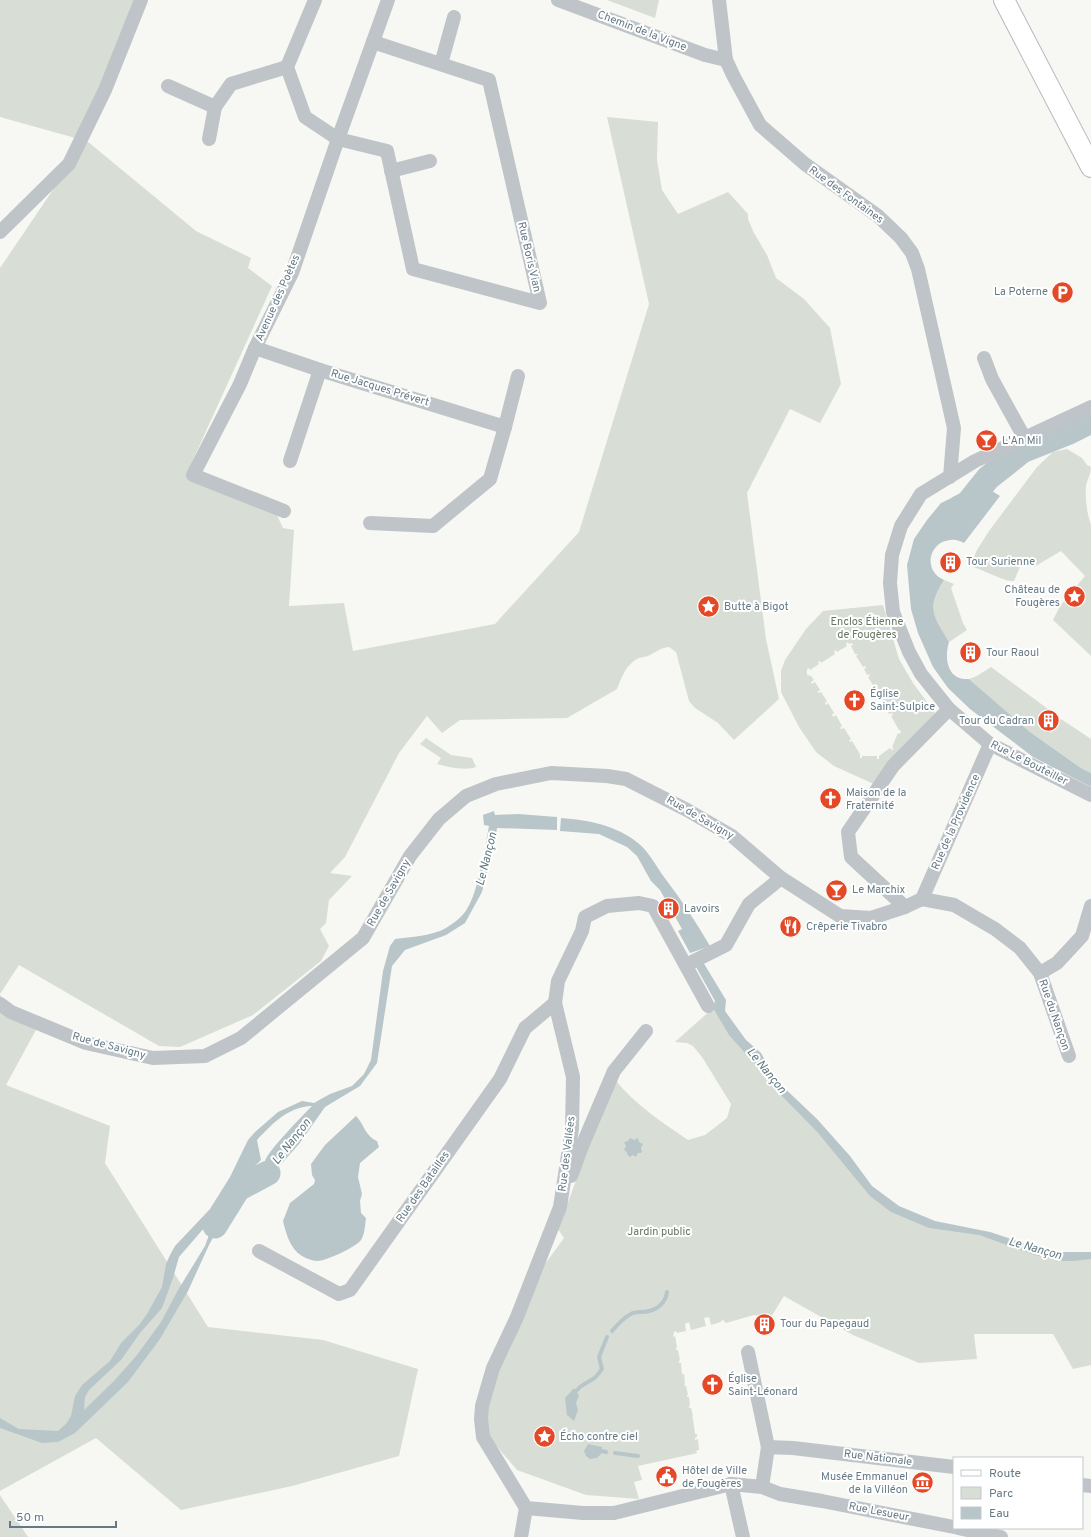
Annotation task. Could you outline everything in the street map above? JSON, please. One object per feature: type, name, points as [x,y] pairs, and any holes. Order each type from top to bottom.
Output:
[{"type":"main road","points":[[1004,0],[1091,167]]},
{"type":"street","points":[[0,232],[69,164],[105,90],[141,0]]},
{"type":"street","points":[[314,0],[287,67],[305,117],[338,139]]},
{"type":"street","name":"Avenue des Poètes","points":[[284,511],[193,475],[240,384],[255,348],[292,273],[388,0]]},
{"type":"street","name":"Chemin de la Vigne","points":[[558,0],[706,55],[726,60]]},
{"type":"street","name":"Rue des Fontaines","points":[[719,0],[726,60],[760,125],[805,164],[878,216],[901,238],[912,253],[918,269],[954,428],[950,477]]},
{"type":"street","points":[[441,64],[454,17]]},
{"type":"street","name":"Rue Boris Vian","points":[[338,139],[387,151],[413,269],[540,303],[489,80],[372,42]]},
{"type":"street","points":[[209,138],[215,107],[231,84],[287,67]]},
{"type":"street","points":[[168,86],[215,107]]},
{"type":"street","points":[[391,171],[430,161]]},
{"type":"street","name":"Rue Jacques Prévert","points":[[255,348],[320,370],[505,427]]},
{"type":"street","points":[[984,358],[992,379],[1024,437]]},
{"type":"street","points":[[290,460],[320,370]]},
{"type":"street","points":[[370,523],[433,526],[490,479],[518,376]]},
{"type":"street","name":"Rue Le Bouteiller","points":[[1091,407],[975,461],[921,494],[901,526],[892,555],[890,583],[893,612],[909,652],[921,674],[949,709],[990,744],[1091,795]]},
{"type":"street","points":[[905,908],[851,857],[848,832],[893,766],[949,709]]},
{"type":"street","name":"Rue de la Providence","points":[[922,899],[990,744]]},
{"type":"street","name":"Rue de Savigny","points":[[0,1004],[11,1012],[86,1042],[153,1058],[205,1056],[241,1038],[363,938],[410,856],[439,819],[466,796],[496,784],[551,773],[607,776],[626,779],[687,810],[732,836],[778,876],[840,916],[871,918],[905,908],[922,899]]},
{"type":"street","points":[[689,963],[726,945],[749,904],[778,876]]},
{"type":"street","name":"Rue du Nançon","points":[[922,899],[954,905],[995,929],[1020,948],[1040,973],[1069,1056]]},
{"type":"street","name":"Rue des Vallées","points":[[526,1508],[483,1437],[481,1419],[482,1406],[493,1368],[517,1317],[560,1207],[572,1129],[573,1077],[555,1003],[558,981],[582,931],[585,918],[607,906],[639,903],[653,906],[689,963],[708,1006]]},
{"type":"street","points":[[1040,973],[1057,963],[1082,936],[1091,906]]},
{"type":"street","name":"Rue des Batailles","points":[[259,1251],[338,1294],[350,1290],[500,1079],[525,1028],[555,1003]]},
{"type":"street","points":[[560,1207],[582,1146],[614,1071],[646,1030]]},
{"type":"street","points":[[748,1352],[768,1447],[762,1487]]},
{"type":"street","name":"Rue Nationale","points":[[768,1447],[802,1449],[953,1467]]},
{"type":"street","points":[[731,1484],[743,1537]]},
{"type":"street","name":"Rue Lesueur","points":[[526,1508],[583,1513],[614,1513],[731,1484],[762,1487],[780,1494],[822,1501],[953,1528]]},
{"type":"street","points":[[521,1537],[526,1508]]},
{"type":"street","name":"Rue Lesueur","points":[[963,1530],[1001,1537]]},
{"type":"green space","points":[[0,0],[141,0],[87,141],[196,231],[251,258],[248,268],[272,286],[186,475],[275,511],[283,528],[294,530],[289,606],[344,603],[353,651],[495,624],[579,532],[649,304],[607,117],[658,122],[657,160],[662,190],[678,214],[728,192],[748,214],[748,219],[754,233],[767,255],[776,278],[804,299],[830,328],[841,384],[820,423],[790,409],[747,493],[766,639],[779,699],[734,740],[718,723],[695,708],[689,701],[676,652],[669,647],[635,660],[625,671],[617,689],[567,718],[460,720],[442,733],[427,716],[399,753],[345,857],[330,873],[352,876],[329,900],[326,923],[320,929],[329,946],[321,961],[253,1015],[180,1047],[159,1046],[19,965],[0,994],[0,268],[86,141],[0,117]]},
{"type":"green space","points":[[607,0],[659,0],[655,18]]},
{"type":"green space","points":[[1067,449],[1082,458],[1087,465],[1091,467],[1086,486],[1086,501],[1091,525],[1091,656],[1053,620],[1060,606],[1085,576],[1061,551],[1034,567],[1023,560],[1014,581],[1005,580],[970,566],[977,550],[989,531],[1037,467],[1053,452]]},
{"type":"green space","points":[[944,580],[954,584],[951,588],[963,623],[967,630],[949,642],[939,625],[933,605],[938,590]]},
{"type":"green space","name":"Enclos Étienne de Fougères","points":[[883,605],[899,659],[913,683],[935,713],[876,785],[834,766],[816,752],[799,727],[781,692],[781,671],[785,660],[806,629],[823,611]],"holes":[[[848,642],[849,644],[852,643],[853,645],[851,646],[855,654],[858,654],[856,656],[863,667],[865,666],[866,668],[864,669],[867,675],[869,674],[870,676],[868,677],[874,687],[876,686],[878,688],[875,690],[882,701],[885,700],[883,703],[889,714],[892,713],[893,715],[891,716],[901,731],[900,734],[898,733],[892,747],[894,749],[892,750],[890,748],[879,756],[879,759],[877,759],[877,756],[862,756],[862,758],[860,758],[860,754],[852,741],[849,741],[851,739],[844,728],[840,728],[842,726],[836,715],[833,717],[832,715],[834,713],[828,703],[826,705],[825,703],[827,701],[821,692],[817,692],[820,690],[815,682],[812,684],[811,682],[814,680],[811,676],[807,675],[807,669],[809,668],[810,670],[819,664],[818,662],[820,661],[821,663],[835,654],[834,652],[836,650],[837,652],[847,646],[846,644]]]},
{"type":"green space","points":[[991,667],[1048,709],[1037,724],[1051,733],[1061,719],[1091,739],[1091,773],[1081,768],[1030,732],[969,679]]},
{"type":"green space","points":[[426,738],[451,755],[472,758],[476,767],[462,769],[437,764],[441,758],[420,744]]},
{"type":"green space","points":[[0,995],[37,1028],[6,1085],[110,1126],[105,1163],[208,1327],[323,1340],[418,1369],[399,1456],[292,1486],[181,1510],[96,1438],[0,1491]]},
{"type":"green space","name":"Jardin public","points":[[713,1008],[772,1086],[818,1133],[869,1189],[898,1211],[1065,1258],[1091,1254],[1091,1365],[1073,1369],[1053,1334],[974,1334],[977,1359],[919,1363],[853,1335],[784,1296],[771,1317],[754,1315],[726,1323],[723,1320],[711,1325],[709,1317],[704,1318],[706,1326],[691,1330],[689,1322],[685,1324],[686,1331],[677,1333],[676,1331],[674,1332],[673,1337],[675,1336],[677,1347],[676,1350],[678,1350],[680,1360],[679,1363],[681,1363],[682,1374],[684,1374],[684,1384],[686,1386],[687,1397],[689,1397],[689,1408],[691,1408],[693,1416],[695,1434],[697,1434],[695,1440],[698,1439],[699,1450],[696,1451],[697,1453],[638,1466],[642,1480],[634,1482],[639,1499],[586,1495],[517,1470],[487,1435],[486,1415],[494,1376],[545,1264],[564,1238],[558,1229],[599,1119],[616,1081],[641,1106],[688,1140],[705,1135],[727,1118],[731,1104],[702,1057],[693,1046],[687,1043],[675,1042]]},
{"type":"green space","points":[[0,1495],[28,1537],[0,1537]]},
{"type":"water","points":[[981,484],[1000,496],[964,543],[954,540],[943,542],[933,551],[931,557],[933,570],[937,576],[944,580],[938,590],[933,605],[939,625],[949,642],[947,661],[949,667],[956,676],[962,679],[969,679],[1030,732],[1081,768],[1091,773],[1091,787],[1033,757],[970,709],[948,688],[933,667],[918,633],[911,609],[907,565],[914,539],[941,503]]},
{"type":"water","points":[[494,811],[495,815],[518,814],[557,817],[557,830],[497,828],[482,892],[465,923],[446,935],[405,950],[392,966],[377,1063],[360,1086],[325,1107],[299,1144],[274,1172],[240,1191],[236,1188],[266,1167],[265,1161],[267,1156],[286,1133],[312,1106],[296,1109],[288,1113],[275,1122],[257,1140],[261,1160],[234,1187],[211,1220],[179,1257],[162,1308],[140,1333],[121,1360],[89,1390],[85,1397],[84,1410],[114,1381],[137,1355],[161,1322],[178,1290],[205,1246],[214,1221],[231,1195],[235,1198],[209,1245],[188,1291],[160,1339],[128,1382],[75,1433],[58,1442],[42,1443],[0,1428],[0,1418],[19,1429],[58,1431],[66,1424],[71,1416],[75,1396],[82,1385],[110,1361],[121,1343],[139,1325],[147,1314],[162,1287],[166,1264],[175,1246],[210,1209],[230,1177],[248,1140],[278,1112],[302,1101],[314,1103],[330,1094],[352,1086],[364,1074],[371,1060],[383,971],[390,946],[395,939],[421,936],[440,931],[455,922],[465,912],[475,892],[489,826],[484,825],[483,815]]},
{"type":"water","points":[[561,818],[601,824],[620,832],[638,843],[649,855],[694,919],[710,946],[690,953],[678,931],[682,929],[660,890],[651,881],[637,856],[627,847],[599,834],[560,831]]},
{"type":"water","points":[[703,962],[726,1000],[725,1011],[746,1040],[761,1053],[776,1080],[817,1119],[850,1156],[872,1186],[899,1206],[935,1221],[990,1232],[1051,1252],[1091,1252],[1091,1259],[1063,1261],[1035,1255],[979,1235],[929,1228],[891,1212],[870,1196],[818,1133],[772,1086],[762,1072],[729,1035],[713,1008],[715,1001],[695,965]]},
{"type":"water","points":[[356,1116],[367,1133],[377,1141],[379,1147],[360,1163],[358,1177],[362,1194],[360,1201],[361,1213],[366,1218],[365,1229],[361,1240],[353,1246],[327,1259],[317,1261],[311,1260],[302,1256],[294,1249],[289,1240],[283,1221],[290,1203],[314,1184],[315,1180],[312,1175],[311,1164],[325,1145]]},
{"type":"water","points":[[630,1138],[634,1140],[638,1138],[639,1142],[643,1144],[641,1153],[638,1153],[636,1157],[633,1155],[630,1157],[624,1150],[626,1146],[624,1142],[628,1141]]},
{"type":"water","points":[[574,1388],[579,1396],[576,1403],[578,1410],[574,1421],[567,1415],[565,1398]]},
{"type":"water","points":[[588,1444],[602,1447],[601,1454],[597,1458],[590,1459],[586,1456],[584,1451]]},
{"type":"waterway","points":[[959,508],[968,503],[988,478],[1022,451],[1067,433],[1091,421]]},
{"type":"waterway","name":"Le Nançon","points":[[215,1226],[238,1189],[268,1173]]},
{"type":"waterway","points":[[612,1331],[623,1319],[631,1314],[653,1310],[659,1306],[665,1298],[667,1292]]},
{"type":"waterway","points":[[574,1395],[580,1387],[597,1376],[602,1369],[599,1357],[607,1337]]},
{"type":"waterway","points":[[597,1450],[606,1452]]},
{"type":"waterway","points":[[615,1453],[638,1456]]},
{"type":"place","name":"La Poterne","points":[[1063,292]]},
{"type":"place","name":"L'An Mil","points":[[986,441]]},
{"type":"place","name":"Tour Surienne","points":[[951,562]]},
{"type":"place","name":"Château de Fougères","points":[[1075,596]]},
{"type":"place","name":"Butte à Bigot","points":[[708,607]]},
{"type":"place","name":"Tour Raoul","points":[[970,653]]},
{"type":"place","name":"Église Saint-Sulpice","points":[[854,700]]},
{"type":"place","name":"Tour du Cadran","points":[[1049,721]]},
{"type":"place","name":"Maison de la Fraternité","points":[[831,799]]},
{"type":"place","name":"Le Marchix","points":[[836,890]]},
{"type":"place","name":"Lavoirs","points":[[668,909]]},
{"type":"place","name":"Crêperie Tivabro","points":[[791,927]]},
{"type":"place","name":"Tour du Papegaud","points":[[765,1324]]},
{"type":"place","name":"Église Saint-Léonard","points":[[712,1385]]},
{"type":"place","name":"Écho contre ciel","points":[[544,1437]]},
{"type":"place","name":"Hôtel de Ville de Fougères","points":[[666,1477]]},
{"type":"place","name":"Musée Emmanuel de la Villéon","points":[[923,1483]]}]
